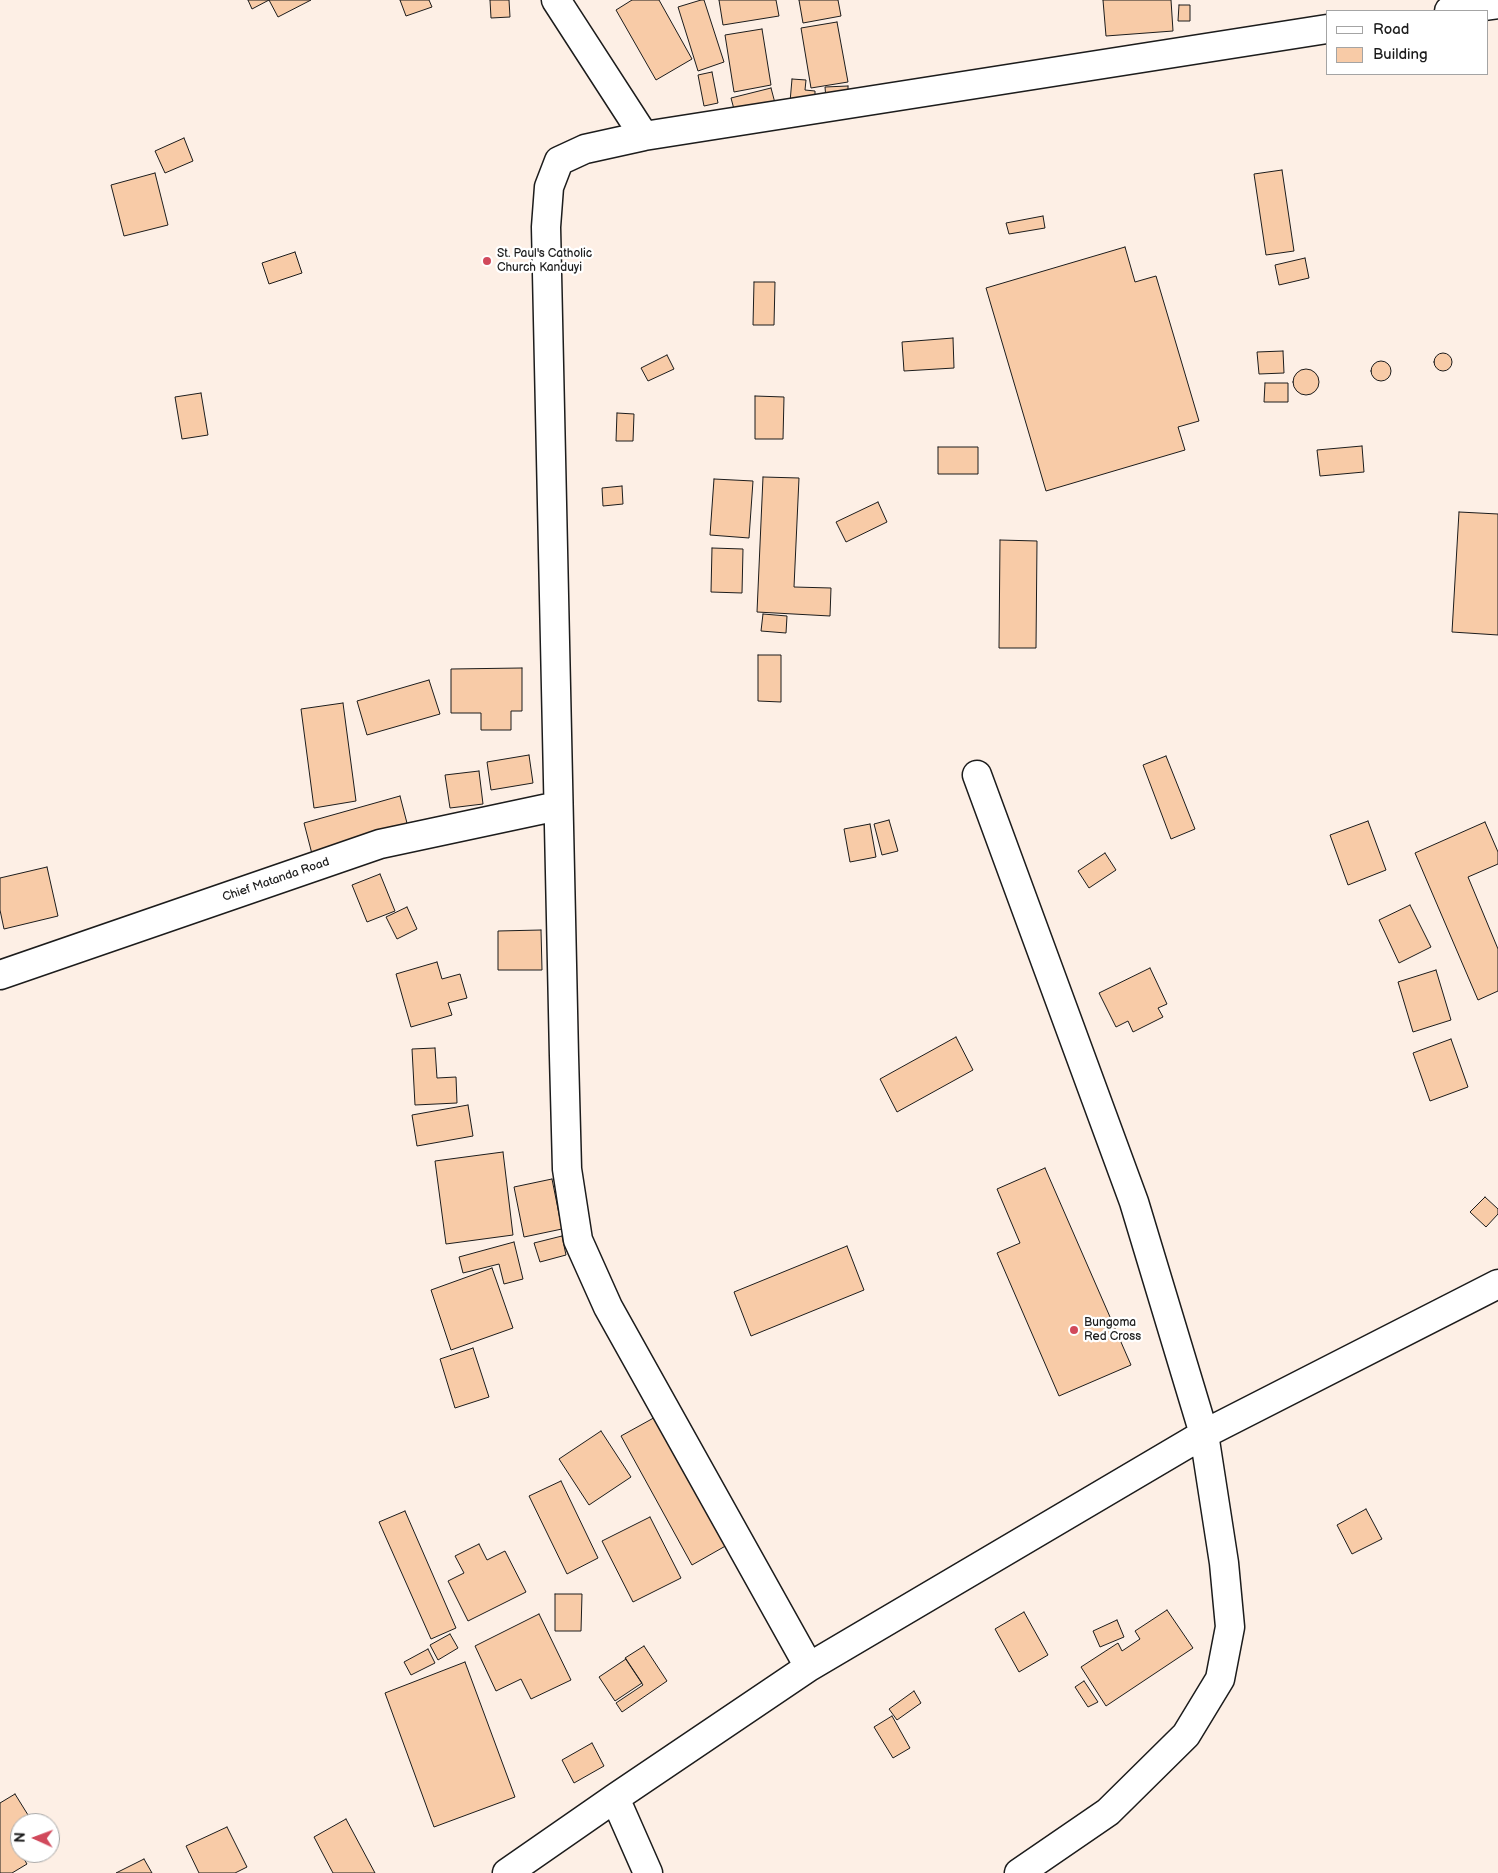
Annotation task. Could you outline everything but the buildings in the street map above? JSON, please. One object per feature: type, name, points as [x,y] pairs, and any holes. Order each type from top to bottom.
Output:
[{"type":"street","points":[[556,0],[644,136]]},
{"type":"street","points":[[1456,10],[1498,4]]},
{"type":"street","points":[[809,1667],[608,1307],[578,1240],[567,1169],[546,227],[550,187],[559,161],[585,149],[644,136],[1326,29]]},
{"type":"street","points":[[977,775],[1134,1202],[1204,1434],[1224,1563],[1230,1627],[1220,1679],[1186,1735],[1108,1812],[1019,1873]]},
{"type":"street","name":"Chief Matanda Road","points":[[0,976],[380,844],[558,806]]},
{"type":"street","points":[[507,1873],[809,1667],[1204,1434],[1498,1284]]},
{"type":"street","points":[[615,1798],[648,1873]]},
{"type":"place","name":"St. Paul's Catholic Church Kanduyi","points":[[487,261]]},
{"type":"place","name":"Bungoma Red Cross","points":[[1074,1330]]}]
